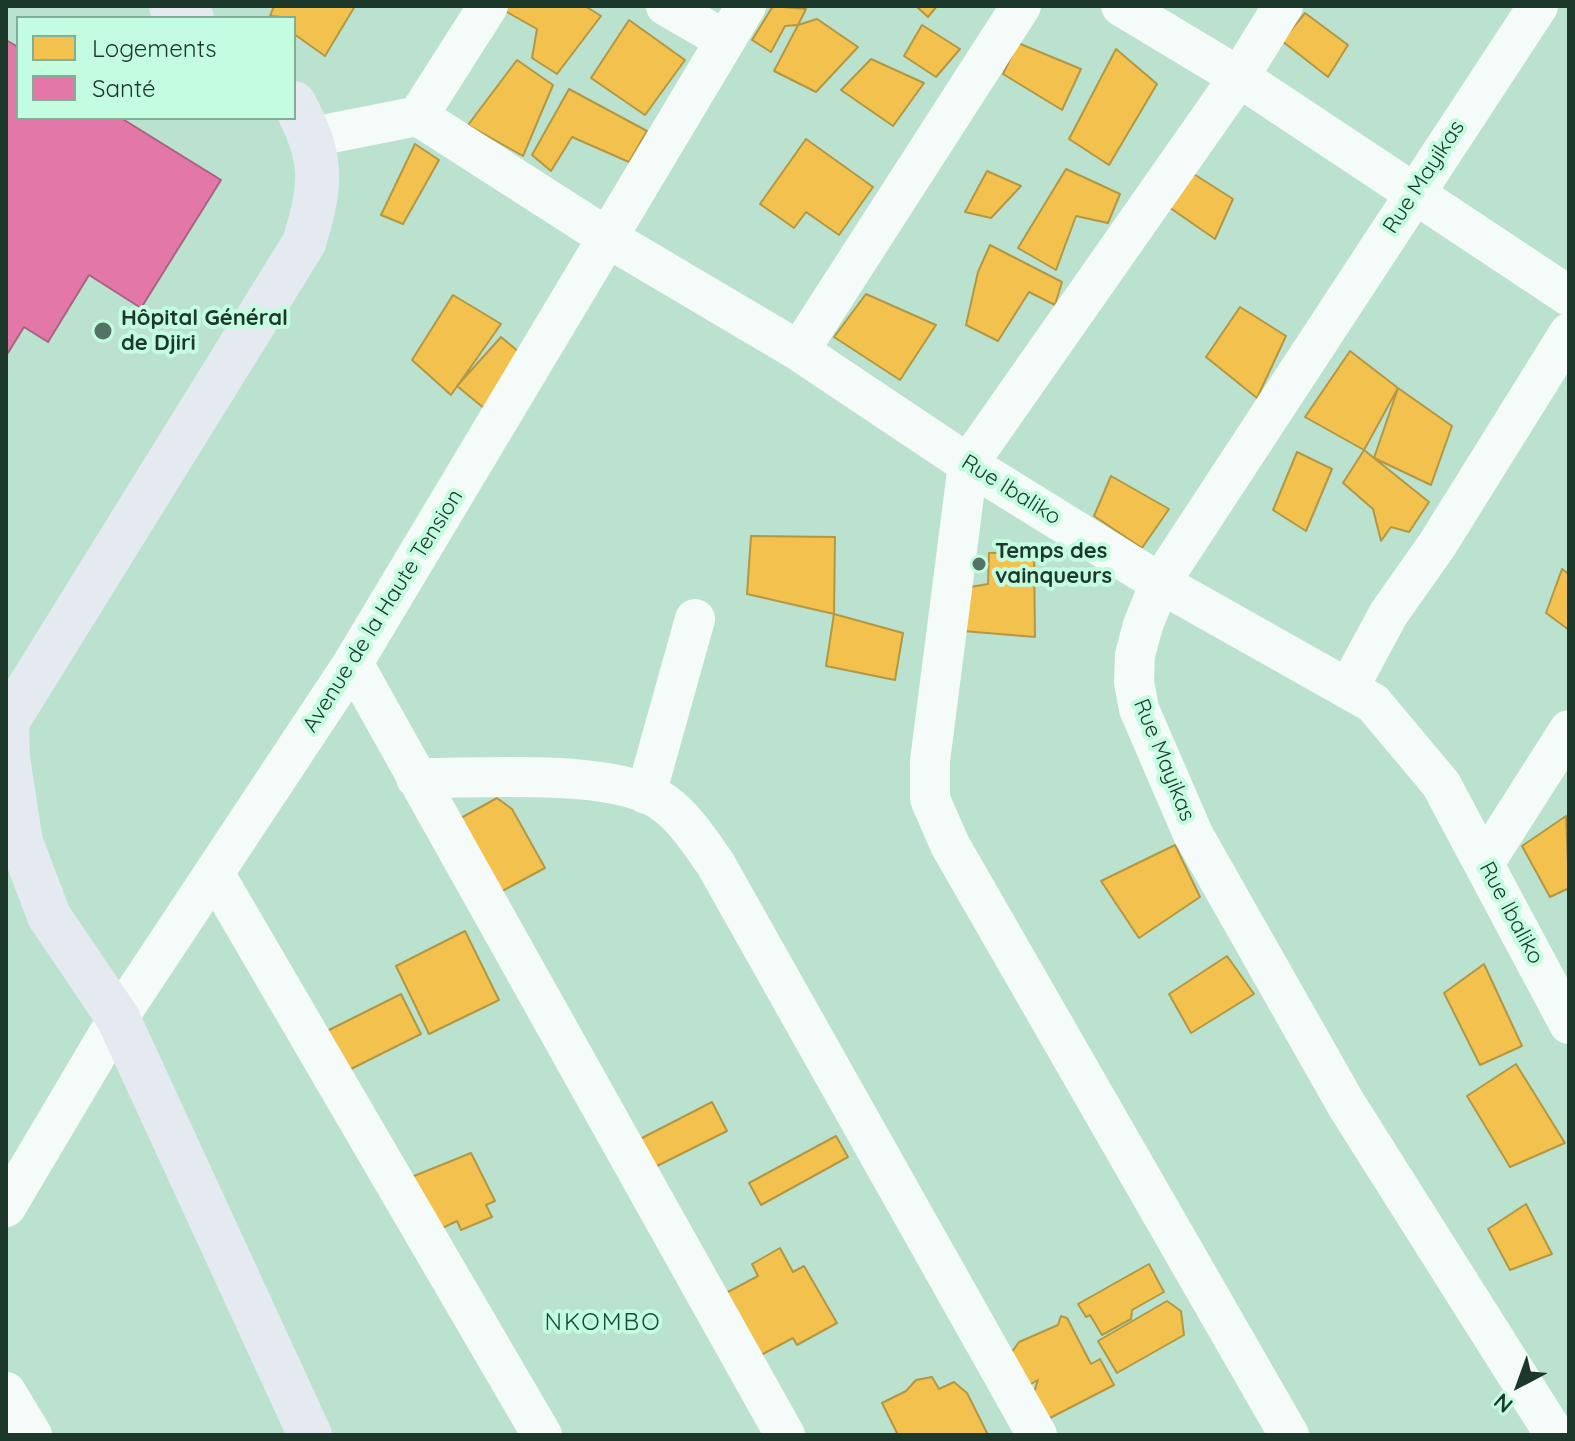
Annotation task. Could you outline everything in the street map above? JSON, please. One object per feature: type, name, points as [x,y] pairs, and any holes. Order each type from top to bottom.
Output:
[{"type":"main road","points":[[171,6],[188,16]]},
{"type":"main road","points":[[303,120],[318,170],[315,208],[304,243],[6,723],[11,852],[49,916],[118,1018],[310,1435]]},
{"type":"street","points":[[303,120],[418,116],[488,6]]},
{"type":"street","points":[[666,6],[725,40]]},
{"type":"street","name":"Avenue de la Haute Tension","points":[[6,1207],[118,1018],[353,663],[746,6]]},
{"type":"street","points":[[799,351],[1021,6]]},
{"type":"street","points":[[1121,6],[1239,77],[1569,296]]},
{"type":"street","points":[[1283,6],[1239,77],[968,464],[930,761],[930,799],[950,845],[1289,1435]]},
{"type":"street","name":"Rue Mayikas","points":[[1538,6],[1160,583],[1135,655],[1134,682],[1139,709],[1193,834],[1346,1104],[1555,1435]]},
{"type":"street","name":"Rue Ibaliko","points":[[418,116],[608,238],[799,351],[968,464],[1160,583],[1373,703],[1433,773],[1485,862],[1569,1024]]},
{"type":"street","points":[[1349,687],[1389,613],[1437,545],[1569,333]]},
{"type":"street","points":[[646,794],[695,619]]},
{"type":"street","points":[[353,663],[785,1435]]},
{"type":"street","points":[[1485,862],[1569,730]]},
{"type":"street","points":[[416,778],[596,781],[646,794],[679,815],[715,863],[1037,1435]]},
{"type":"street","points":[[214,873],[542,1435]]},
{"type":"street","points":[[6,1392],[32,1435]]},
{"type":"building: Logements","points":[[274,6],[355,6],[325,56],[296,35],[296,16],[270,16]]},
{"type":"building: Logements","points":[[507,6],[585,6],[601,16],[557,74],[532,58],[537,29],[505,11]]},
{"type":"building: Logements","points":[[773,6],[806,9],[798,25],[785,26],[771,52],[752,40]]},
{"type":"building: Logements","points":[[916,6],[937,6],[928,17]]},
{"type":"building: Logements","points":[[1305,13],[1348,45],[1328,77],[1282,41]]},
{"type":"building: Logements","points":[[817,19],[858,47],[816,92],[774,71],[798,25]]},
{"type":"building: Logements","points":[[629,20],[685,60],[645,115],[591,78]]},
{"type":"building: Logements","points":[[922,25],[960,49],[936,77],[904,56]]},
{"type":"building: Logements","points":[[1018,43],[1081,69],[1062,110],[1003,74]]},
{"type":"building: Logements","points":[[1116,49],[1157,84],[1109,165],[1069,139]]},
{"type":"building: Logements","points":[[871,59],[924,83],[893,126],[841,90]]},
{"type":"building: Logements","points":[[517,60],[553,85],[523,156],[468,125]]},
{"type":"building: Logements","points":[[569,89],[647,131],[629,162],[572,137],[551,171],[532,155]]},
{"type":"building: Logements","points":[[806,139],[873,187],[839,235],[806,212],[794,228],[760,204]]},
{"type":"building: Logements","points":[[415,144],[439,160],[403,224],[381,215]]},
{"type":"building: Logements","points":[[1066,169],[1120,194],[1108,223],[1076,216],[1056,270],[1018,248]]},
{"type":"building: Logements","points":[[987,171],[1021,186],[991,218],[965,212]]},
{"type":"building: Logements","points":[[1189,171],[1233,199],[1215,239],[1163,203]]},
{"type":"building: Logements","points":[[990,245],[1062,282],[1055,305],[1029,292],[998,341],[966,325],[978,272]]},
{"type":"building: Logements","points":[[866,294],[936,325],[900,380],[834,337]]},
{"type":"building: Logements","points":[[453,295],[501,324],[451,395],[412,360]]},
{"type":"building: Logements","points":[[1240,307],[1286,336],[1257,398],[1206,357]]},
{"type":"building: Logements","points":[[501,337],[519,352],[485,409],[457,386]]},
{"type":"building: Logements","points":[[1350,351],[1398,388],[1364,450],[1305,417]]},
{"type":"building: Logements","points":[[1398,388],[1452,426],[1431,485],[1374,458]]},
{"type":"building: Logements","points":[[1364,450],[1429,502],[1409,532],[1391,527],[1381,541],[1373,509],[1343,483]]},
{"type":"building: Logements","points":[[1297,452],[1332,469],[1306,531],[1273,510]]},
{"type":"building: Logements","points":[[1111,476],[1169,509],[1142,548],[1094,516]]},
{"type":"building: Logements","points":[[751,536],[835,537],[834,614],[747,594]]},
{"type":"building: Logements","points":[[1034,552],[1035,637],[951,630],[953,590],[988,584],[989,553]]},
{"type":"building: Logements","points":[[1562,569],[1569,574],[1569,630],[1546,613]]},
{"type":"building: Logements","points":[[834,614],[903,633],[895,680],[826,666]]},
{"type":"building: Logements","points":[[497,798],[512,809],[545,868],[491,897],[450,824]]},
{"type":"building: Logements","points":[[1566,816],[1569,888],[1550,897],[1522,846]]},
{"type":"building: Logements","points":[[1175,845],[1200,897],[1139,938],[1101,881]]},
{"type":"building: Logements","points":[[465,931],[499,1000],[429,1034],[396,966]]},
{"type":"building: Logements","points":[[1227,956],[1254,994],[1191,1033],[1169,994]]},
{"type":"building: Logements","points":[[1484,964],[1522,1046],[1480,1065],[1444,993]]},
{"type":"building: Logements","points":[[401,994],[421,1034],[341,1074],[321,1034]]},
{"type":"building: Logements","points":[[1516,1064],[1565,1143],[1510,1167],[1467,1096]]},
{"type":"building: Logements","points":[[712,1102],[727,1131],[655,1167],[640,1139]]},
{"type":"building: Logements","points":[[836,1136],[848,1157],[761,1205],[749,1183]]},
{"type":"building: Logements","points":[[471,1153],[495,1201],[486,1205],[492,1217],[461,1230],[457,1221],[434,1232],[409,1178]]},
{"type":"building: Logements","points":[[1526,1204],[1552,1254],[1510,1270],[1488,1229]]},
{"type":"building: Logements","points":[[780,1248],[793,1272],[804,1266],[837,1323],[797,1345],[793,1338],[761,1355],[726,1293],[758,1276],[752,1264]]},
{"type":"building: Logements","points":[[1149,1264],[1164,1292],[1132,1310],[1131,1319],[1102,1335],[1090,1315],[1086,1317],[1078,1304]]},
{"type":"building: Logements","points":[[1167,1301],[1181,1311],[1184,1335],[1117,1373],[1098,1341]]},
{"type":"building: Logements","points":[[1061,1316],[1067,1318],[1091,1364],[1100,1359],[1114,1385],[1048,1419],[1034,1392],[1038,1380],[1020,1390],[1004,1363],[1019,1342],[1058,1325]]},
{"type":"building: Logements","points":[[932,1377],[939,1389],[954,1382],[967,1393],[988,1435],[898,1435],[882,1403],[906,1391],[916,1380]]},
{"type":"building: Santé","points":[[6,40],[16,46],[16,120],[124,120],[221,180],[141,308],[89,275],[48,342],[24,327],[6,356]]},
{"type":"place","name":"Hôpital Général de Djiri","points":[[103,331]]},
{"type":"place","name":"Temps des vainqueurs","points":[[979,564]]},
{"type":"district","name":"NKOMBO","points":[[603,1323]]}]
